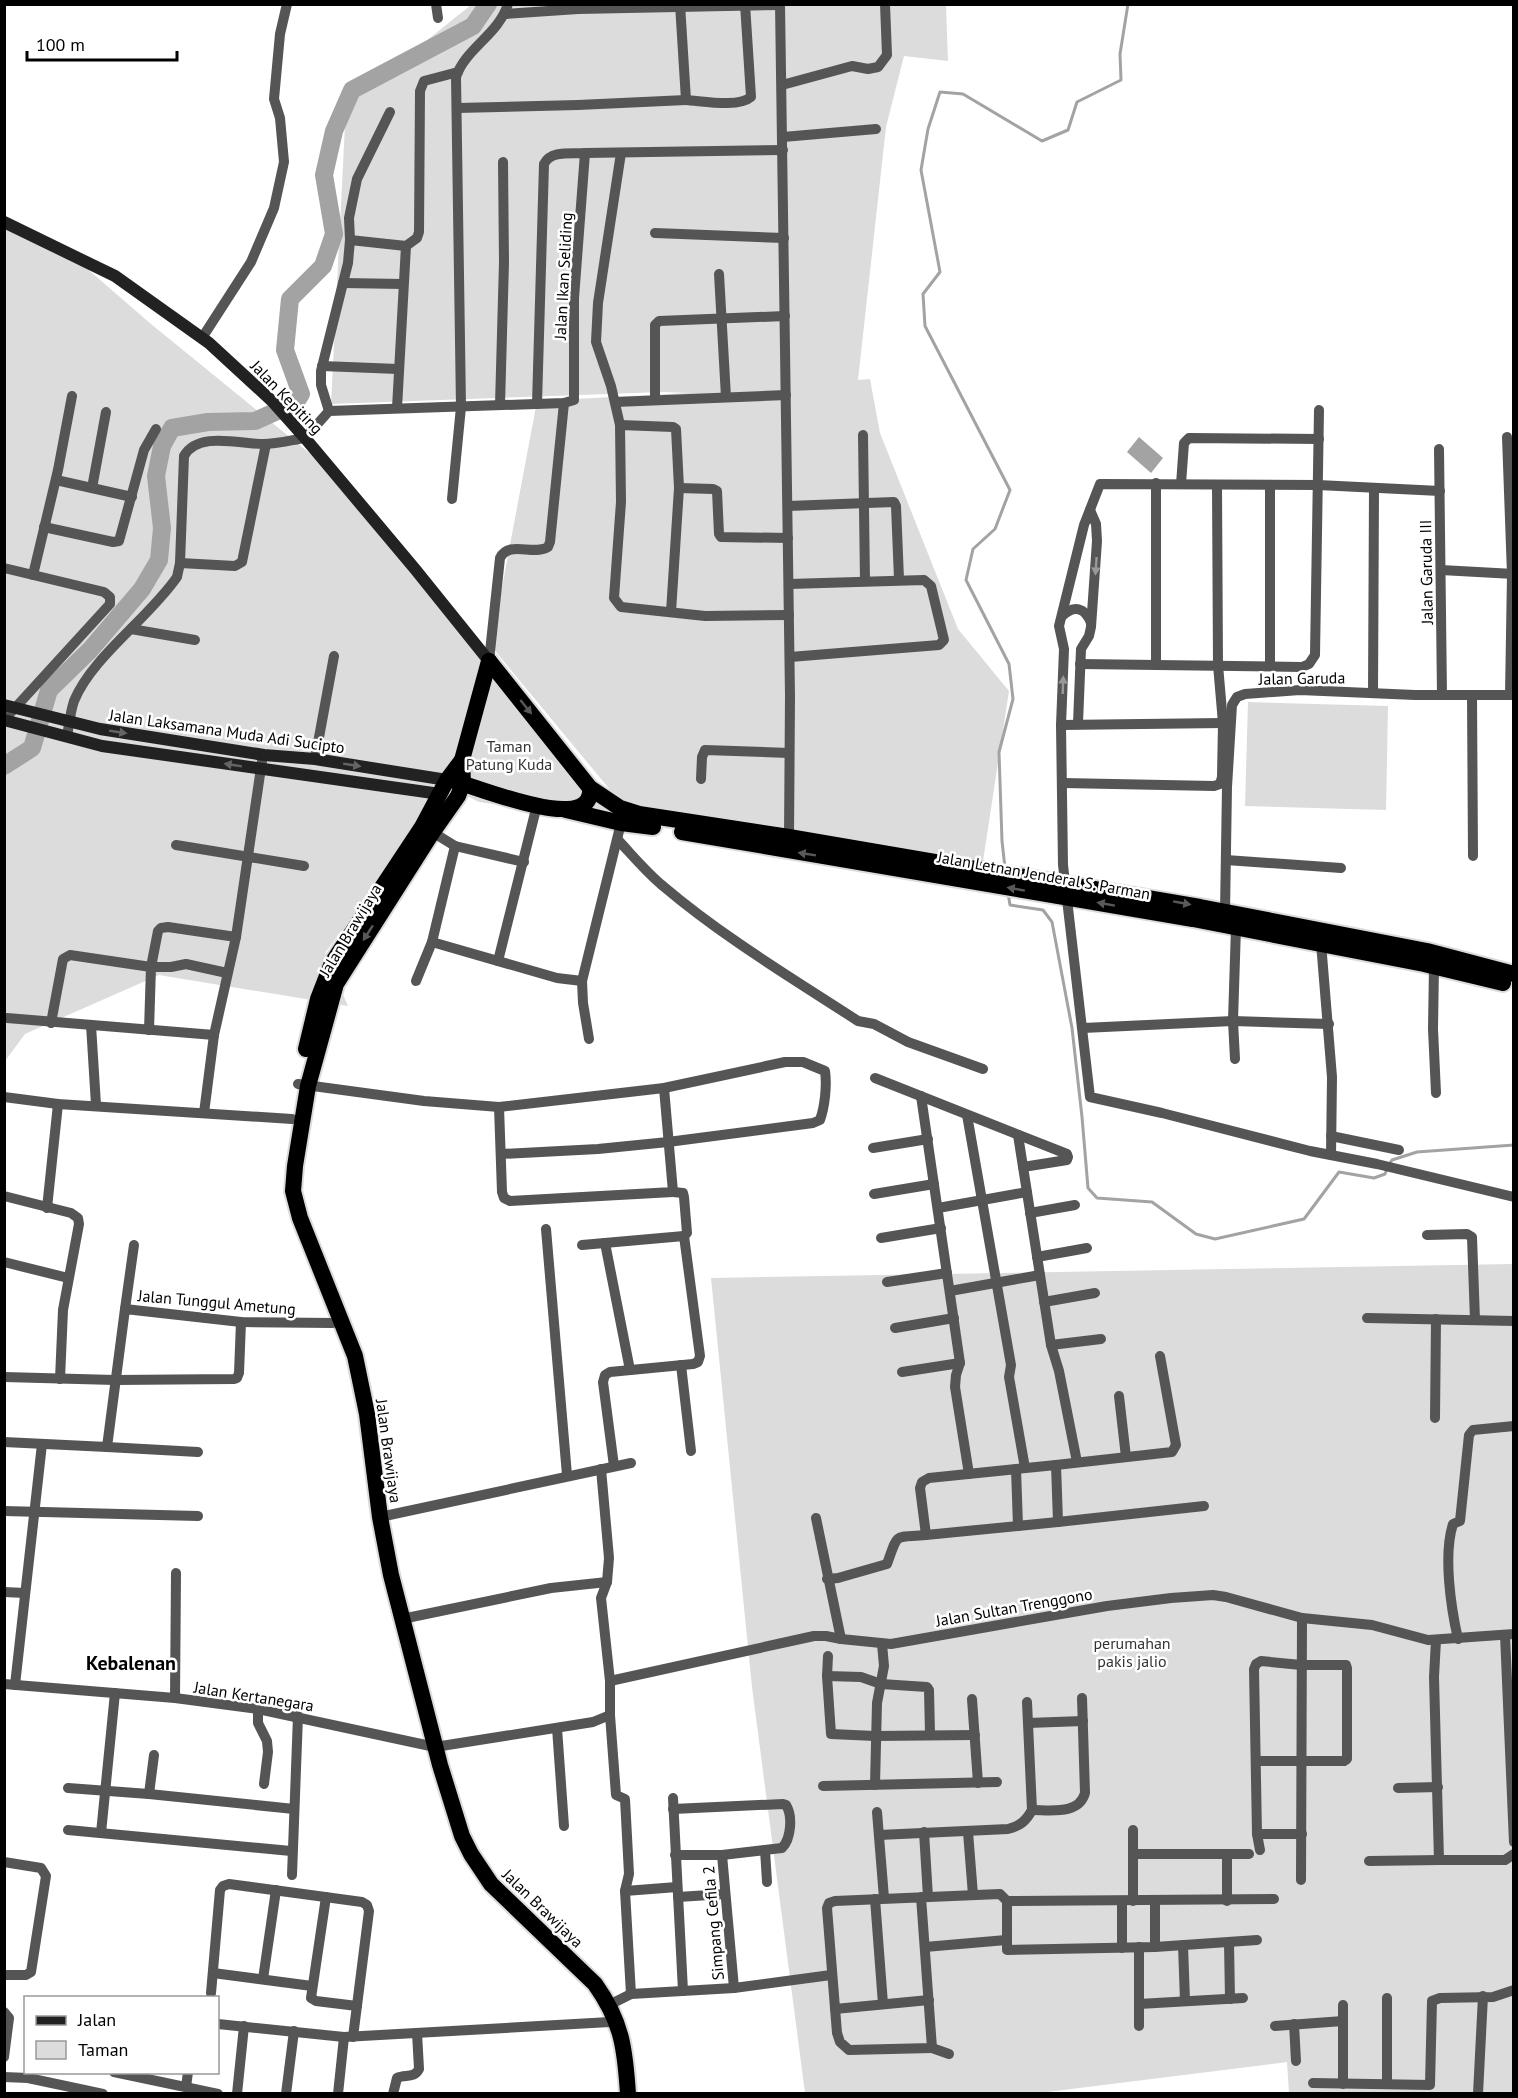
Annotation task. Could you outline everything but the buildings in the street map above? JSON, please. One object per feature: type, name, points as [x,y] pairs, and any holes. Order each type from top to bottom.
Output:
[{"type":"highway","name":"Jalan Brawijaya","points":[[489,661],[452,788],[336,984],[292,1119],[282,1182],[285,1209],[346,1358],[357,1406],[376,1537],[452,1835],[473,1875],[506,1913],[576,1976],[610,2022],[616,2055],[618,2094]]},
{"type":"highway","name":"Jalan Letnan Jenderal S. Parman","points":[[489,661],[590,788],[620,808],[639,814],[789,837],[970,875]]},
{"type":"highway","name":"Jalan Letnan Jenderal S. Parman","points":[[452,788],[621,823],[1225,912],[1427,951],[1514,974]]},
{"type":"highway","points":[[566,810],[586,803],[590,799],[590,788]]},
{"type":"highway","name":"Jalan Letnan Jenderal S. Parman","points":[[1064,890],[1434,966],[1514,985]]},
{"type":"highway","name":"Jalan Brawijaya","points":[[303,1085],[294,1197],[312,1250],[355,1356],[366,1414],[380,1517],[430,1746],[462,1836],[491,1884],[595,1984],[609,2005],[621,2031],[628,2094]]},
{"type":"main road","name":"Jalan Kepiting","points":[[4,222],[115,276],[202,338],[272,401],[415,569],[489,661]]},
{"type":"main road","name":"Jalan Laksamana Muda Adi Sucipto","points":[[10,707],[100,729],[264,755],[315,759],[452,788]]},
{"type":"main road","name":"Jalan Laksamana Muda Adi Sucipto","points":[[4,720],[102,746],[261,769],[452,788]]},
{"type":"street","points":[[202,338],[251,262],[274,208],[284,162],[280,118],[274,99],[280,34],[287,4]]},
{"type":"street","points":[[436,4],[438,18]]},
{"type":"street","points":[[782,85],[852,66],[868,69],[878,67],[887,55],[885,4]]},
{"type":"street","points":[[457,108],[686,100],[744,102],[751,97],[745,5]]},
{"type":"street","points":[[452,499],[461,407],[456,77],[458,72],[506,9],[780,5],[790,657],[789,837]]},
{"type":"street","points":[[680,6],[686,100]]},
{"type":"street","points":[[350,240],[406,246],[417,238],[419,232],[420,91],[424,81],[458,72]]},
{"type":"street","points":[[329,411],[321,385],[322,366],[335,322],[343,283],[350,240],[349,218],[357,179],[390,112]]},
{"type":"street","points":[[783,137],[876,129]]},
{"type":"street","points":[[537,404],[544,164],[548,158],[555,154],[783,150]]},
{"type":"street","name":"Jalan Ikan Seliding","points":[[489,661],[502,553],[509,549],[539,550],[548,547],[550,542],[569,402],[585,153]]},
{"type":"street","points":[[621,153],[598,303],[596,342],[620,425],[621,502],[614,598],[621,607],[705,616],[789,615]]},
{"type":"street","points":[[500,405],[504,262],[503,162]]},
{"type":"street","points":[[655,233],[784,238]]},
{"type":"street","points":[[397,408],[406,246]]},
{"type":"street","points":[[719,274],[726,397]]},
{"type":"street","points":[[343,283],[403,284]]},
{"type":"street","points":[[655,400],[655,325],[657,323],[664,320],[785,316]]},
{"type":"street","points":[[322,366],[398,369]]},
{"type":"street","points":[[615,402],[786,395]]},
{"type":"street","points":[[33,575],[56,480],[72,396]]},
{"type":"street","points":[[65,737],[65,720],[82,686],[96,667],[177,577],[180,563],[184,456],[187,451],[208,441],[266,444],[305,438],[329,411],[569,402]]},
{"type":"street","points":[[1080,664],[1302,667],[1309,664],[1315,655],[1319,410]]},
{"type":"street","points":[[92,488],[106,412]]},
{"type":"street","points":[[620,425],[676,429],[679,488],[671,612]]},
{"type":"street","points":[[44,528],[119,542],[144,450],[156,429]]},
{"type":"street","points":[[863,435],[865,581]]},
{"type":"street","points":[[1507,436],[1513,574],[1512,695]]},
{"type":"street","points":[[1181,484],[1184,443],[1189,438],[1319,439]]},
{"type":"street","points":[[180,563],[235,566],[242,562],[266,444]]},
{"type":"street","name":"Jalan Garuda III","points":[[1439,449],[1442,695]]},
{"type":"street","points":[[56,480],[132,497]]},
{"type":"street","points":[[1156,483],[1156,665]]},
{"type":"street","points":[[1440,491],[1318,485],[1100,484],[1083,525],[1059,626],[1064,649],[1061,724],[1064,890],[1090,1097],[1514,1197]]},
{"type":"street","points":[[1063,783],[1214,786],[1220,784],[1223,723],[1218,665],[1217,485]]},
{"type":"street","points":[[1270,485],[1270,666]]},
{"type":"street","points":[[679,488],[717,491],[721,537],[788,538]]},
{"type":"street","points":[[1372,693],[1374,489]]},
{"type":"street","points":[[788,506],[892,501],[895,504],[899,579]]},
{"type":"street","points":[[1078,723],[1081,649],[1091,632],[1097,541],[1096,524],[1090,510]]},
{"type":"street","points":[[4,568],[104,592],[111,600],[110,604],[10,707],[4,720]]},
{"type":"street","points":[[1441,570],[1513,574]]},
{"type":"street","points":[[789,584],[924,580],[929,583],[944,640],[941,645],[790,657]]},
{"type":"street","points":[[1062,616],[1073,609],[1080,609],[1085,612],[1091,623]]},
{"type":"street","points":[[131,630],[195,640]]},
{"type":"street","points":[[315,759],[334,656]]},
{"type":"street","name":"Jalan Garuda","points":[[1225,912],[1227,787],[1232,705],[1237,697],[1245,694],[1300,690],[1512,695]]},
{"type":"street","points":[[1472,695],[1473,856]]},
{"type":"street","points":[[1061,724],[1223,723]]},
{"type":"street","points":[[701,779],[702,757],[705,750],[789,753]]},
{"type":"street","points":[[204,1113],[214,1035],[236,936],[264,755]]},
{"type":"street","points":[[498,961],[537,805]]},
{"type":"street","points":[[589,1040],[582,981],[621,823]]},
{"type":"street","points":[[427,829],[454,846],[524,862]]},
{"type":"street","points":[[618,840],[663,886],[740,944],[858,1020],[870,1023],[908,1042],[983,1069]]},
{"type":"street","points":[[176,845],[304,866]]},
{"type":"street","points":[[416,981],[432,942],[454,846]]},
{"type":"street","points":[[1226,860],[1341,868]]},
{"type":"street","points":[[1235,1059],[1233,1021],[1236,927]]},
{"type":"street","points":[[150,1030],[151,967],[157,934],[161,928],[236,936]]},
{"type":"street","points":[[432,942],[557,978],[582,981]]},
{"type":"street","points":[[1321,943],[1332,1077],[1331,1155]]},
{"type":"street","points":[[51,1023],[63,959],[66,956],[75,954],[151,967],[186,964],[227,973]]},
{"type":"street","points":[[1434,966],[1433,1029],[1436,1094]]},
{"type":"street","points":[[7,1018],[214,1035]]},
{"type":"street","points":[[1083,1028],[1233,1021],[1329,1024]]},
{"type":"street","points":[[91,1025],[96,1106]]},
{"type":"street","points":[[303,1085],[424,1101],[499,1107],[664,1088],[795,1061],[825,1071],[822,1114],[820,1120],[813,1123],[668,1143],[501,1154]]},
{"type":"street","points":[[875,1078],[1067,1154],[1068,1157],[1067,1160],[1023,1167]]},
{"type":"street","points":[[664,1088],[673,1192]]},
{"type":"street","points":[[921,1096],[960,1364],[955,1387],[969,1474]]},
{"type":"street","points":[[4,1097],[58,1104],[292,1119]]},
{"type":"street","points":[[47,1208],[58,1104]]},
{"type":"street","points":[[499,1107],[502,1192],[504,1198],[510,1201],[683,1193],[687,1233],[684,1236],[700,1356],[698,1362],[693,1364],[610,1372],[605,1375],[603,1382],[614,1466]]},
{"type":"street","points":[[968,1115],[1011,1365],[1009,1377],[1020,1469],[1018,1526]]},
{"type":"street","points":[[1018,1135],[1051,1345],[1059,1371],[1077,1462]]},
{"type":"street","points":[[1331,1136],[1399,1150]]},
{"type":"street","points":[[873,1148],[928,1139]]},
{"type":"street","points":[[874,1194],[934,1184]]},
{"type":"street","points":[[938,1208],[1027,1192]]},
{"type":"street","points":[[4,1196],[71,1213],[78,1218],[79,1224],[62,1317],[60,1378]]},
{"type":"street","points":[[1030,1213],[1075,1205]]},
{"type":"street","points":[[880,1238],[941,1228]]},
{"type":"street","points":[[546,1229],[567,1475]]},
{"type":"street","points":[[1427,1235],[1467,1234],[1472,1237],[1475,1320]]},
{"type":"street","points":[[582,1245],[684,1236]]},
{"type":"street","points":[[605,1243],[630,1370]]},
{"type":"street","points":[[125,1310],[134,1245]]},
{"type":"street","points":[[1037,1257],[1087,1248]]},
{"type":"street","points":[[4,1262],[68,1278]]},
{"type":"street","points":[[886,1282],[947,1273]]},
{"type":"street","points":[[950,1291],[1040,1275]]},
{"type":"street","points":[[1044,1302],[1095,1293]]},
{"type":"street","name":"Jalan Tunggul Ametung","points":[[107,1447],[125,1310],[241,1322],[333,1323]]},
{"type":"street","points":[[895,1328],[954,1318]]},
{"type":"street","points":[[1367,1318],[1514,1321]]},
{"type":"street","points":[[1435,1418],[1436,1319]]},
{"type":"street","points":[[4,1377],[115,1380],[237,1378],[241,1322]]},
{"type":"street","points":[[1051,1345],[1101,1339]]},
{"type":"street","points":[[926,1535],[920,1488],[922,1482],[929,1478],[1172,1452],[1176,1445],[1160,1356]]},
{"type":"street","points":[[902,1372],[960,1364]]},
{"type":"street","points":[[681,1365],[691,1451]]},
{"type":"street","points":[[1119,1396],[1126,1457]]},
{"type":"street","points":[[1458,1639],[1451,1609],[1449,1575],[1451,1533],[1453,1524],[1460,1521],[1469,1435],[1473,1430],[1514,1426]]},
{"type":"street","points":[[4,1442],[198,1452]]},
{"type":"street","points":[[10,1684],[25,1593],[42,1444]]},
{"type":"street","points":[[380,1517],[631,1463]]},
{"type":"street","points":[[1056,1465],[1058,1522]]},
{"type":"street","points":[[601,1469],[609,1558],[607,1582],[601,1595],[601,1604],[610,1681],[616,1795],[625,1799],[626,1810],[628,1874],[625,1891],[631,1994]]},
{"type":"street","points":[[827,1579],[882,1567],[887,1564],[898,1538],[904,1535],[926,1535],[1204,1506]]},
{"type":"street","points":[[4,1511],[198,1516]]},
{"type":"street","points":[[816,1518],[841,1640]]},
{"type":"street","points":[[175,1698],[176,1573]]},
{"type":"street","points":[[402,1619],[551,1588],[607,1582]]},
{"type":"street","points":[[4,1593],[25,1593]]},
{"type":"street","name":"Jalan Sultan Trenggono","points":[[610,1681],[814,1636],[882,1644],[1107,1606],[1201,1596],[1226,1597],[1302,1618],[1379,1628],[1436,1640],[1509,1635]]},
{"type":"street","points":[[1301,1880],[1302,1618]]},
{"type":"street","points":[[1509,1635],[1514,1842]]},
{"type":"street","points":[[1436,1640],[1434,1677],[1439,1860]]},
{"type":"street","points":[[875,1785],[875,1736],[882,1675],[882,1644]]},
{"type":"street","points":[[828,1656],[831,1734],[975,1736]]},
{"type":"street","points":[[1256,1761],[1344,1761],[1348,1756],[1346,1665],[1301,1665],[1261,1661],[1256,1664],[1256,1761],[1257,1833],[1260,1850]]},
{"type":"street","points":[[827,1676],[882,1675],[929,1688],[930,1734]]},
{"type":"street","name":"Jalan Kertanegara","points":[[10,1684],[175,1698],[258,1709],[430,1746]]},
{"type":"street","points":[[101,1833],[115,1694]]},
{"type":"street","points":[[1032,1810],[1070,1809],[1079,1806],[1083,1800],[1085,1793],[1082,1698]]},
{"type":"street","points":[[972,1699],[978,1783]]},
{"type":"street","points":[[879,1835],[968,1832],[1014,1827],[1027,1818],[1032,1810],[1027,1702]]},
{"type":"street","points":[[258,1709],[258,1723],[267,1740],[268,1752],[264,1784]]},
{"type":"street","points":[[430,1746],[593,1722],[610,1715]]},
{"type":"street","points":[[292,1875],[291,1851],[298,1716]]},
{"type":"street","points":[[1028,1723],[1083,1721]]},
{"type":"street","points":[[557,1728],[564,1826]]},
{"type":"street","points":[[149,1794],[154,1755]]},
{"type":"street","points":[[824,1786],[997,1782]]},
{"type":"street","points":[[1398,1788],[1438,1787]]},
{"type":"street","points":[[69,1788],[294,1809]]},
{"type":"street","points":[[675,1855],[722,1855],[782,1848],[787,1842],[790,1814],[786,1805],[778,1804],[673,1803],[675,1855],[683,1991]]},
{"type":"street","points":[[877,1812],[883,2004]]},
{"type":"street","points":[[68,1830],[291,1851]]},
{"type":"street","points":[[1122,1948],[1133,1854],[1133,1830]]},
{"type":"street","points":[[924,1832],[925,1947],[932,2048]]},
{"type":"street","points":[[968,1832],[973,1895]]},
{"type":"street","points":[[1257,1833],[1302,1834]]},
{"type":"street","points":[[765,1850],[767,1882]]},
{"type":"street","points":[[1133,1854],[1249,1854]]},
{"type":"street","points":[[1227,1854],[1227,1901]]},
{"type":"street","points":[[1370,1860],[1505,1860],[1514,1854]]},
{"type":"street","name":"Simpang Cefila 2","points":[[722,1855],[734,1988]]},
{"type":"street","points":[[4,1862],[41,1868],[46,1875],[31,1972],[26,1975],[4,1975]]},
{"type":"street","points":[[211,1993],[221,1888],[228,1884],[362,1902],[367,1905],[369,1911],[357,2006],[338,2094]]},
{"type":"street","points":[[263,1979],[276,1890]]},
{"type":"street","points":[[625,1891],[725,1894]]},
{"type":"street","points":[[949,2054],[932,2048],[849,2050],[840,2042],[835,2009],[822,1975],[826,1908],[830,1903],[1000,1894],[1007,1901],[1274,1899]]},
{"type":"street","points":[[326,1897],[311,1995],[314,2000],[357,2006]]},
{"type":"street","points":[[1007,1901],[1007,1950],[1155,1947],[1257,1940]]},
{"type":"street","points":[[1155,1901],[1155,1947]]},
{"type":"street","points":[[925,1947],[1006,1940]]},
{"type":"street","points":[[1229,1943],[1230,2000]]},
{"type":"street","points":[[1183,1945],[1185,2001]]},
{"type":"street","points":[[1139,1947],[1139,2026]]},
{"type":"street","points":[[213,1972],[312,1986]]},
{"type":"street","points":[[609,2005],[631,1994],[734,1988],[822,1975]]},
{"type":"street","points":[[1313,2083],[1387,2084],[1430,2089],[1432,2001],[1440,1998],[1500,1996],[1514,1990]]},
{"type":"street","points":[[1478,2094],[1483,1996]]},
{"type":"street","points":[[1139,2004],[1243,1998]]},
{"type":"street","points":[[1387,1998],[1387,2084]]},
{"type":"street","points":[[835,2009],[928,2000]]},
{"type":"street","points":[[1343,2005],[1343,2084]]},
{"type":"street","points":[[4,2012],[9,2018],[4,2057]]},
{"type":"street","points":[[1275,2026],[1343,2021]]},
{"type":"street","points":[[219,2024],[349,2037],[610,2022]]},
{"type":"street","points":[[1294,2024],[1296,2061]]},
{"type":"street","points":[[237,2094],[244,2026]]},
{"type":"street","points":[[286,2094],[294,2031]]},
{"type":"street","points":[[393,2094],[397,2078],[413,2076],[419,2069],[417,2033]]},
{"type":"street","points":[[119,2074],[218,2094]]},
{"type":"street","points":[[186,2087],[188,2074]]},
{"type":"street","points":[[4,2077],[28,2078],[49,2088],[103,2094]]},
{"type":"green space","points":[[471,5],[946,5],[948,61],[904,56],[886,127],[858,380],[870,379],[880,433],[958,629],[1009,691],[983,861],[635,820],[491,646],[537,401],[687,393],[331,404],[346,105]]},
{"type":"green space","name":"Taman Patung Kuda","points":[[5,229],[69,253],[151,324],[313,456],[499,666],[632,824],[479,802],[449,787],[481,682],[434,806],[325,953],[348,1006],[159,975],[25,1034],[5,1061]]},
{"type":"green space","points":[[1248,702],[1388,706],[1386,810],[1245,806]]},
{"type":"green space","name":"perumahan pakis jalio","points":[[1513,1264],[1513,2093],[1289,2093],[1287,2062],[1039,2093],[805,2093],[752,1687],[711,1278]]},
{"type":"shaded area","points":[[1139,437],[1163,458],[1151,473],[1127,452]]},
{"type":"waterway","points":[[4,766],[32,748],[49,690],[90,650],[142,589],[159,560],[162,528],[156,476],[162,446],[172,428],[208,422],[255,421],[295,403],[301,394],[285,350],[290,299],[323,266],[334,234],[324,175],[334,131],[352,90],[473,26],[488,4]]},
{"type":"waterway","points":[[1005,868],[999,752],[1013,699],[1009,664],[966,580],[973,549],[995,529],[1010,490],[925,326],[923,294],[940,272],[921,170],[928,129],[940,92],[963,94],[1042,141],[1068,130],[1077,102],[1121,80],[1120,54],[1128,4]]},
{"type":"waterway","points":[[1008,893],[1010,905],[1043,910],[1052,922],[1072,1028],[1088,1188],[1097,1198],[1152,1202],[1196,1234],[1215,1239],[1304,1219],[1339,1172],[1374,1178],[1385,1174],[1387,1169]]},
{"type":"waterway","points":[[1390,1163],[1392,1160],[1417,1152],[1514,1145]]},
{"type":"district","name":"Kebalenan","points":[[131,1663]]}]
